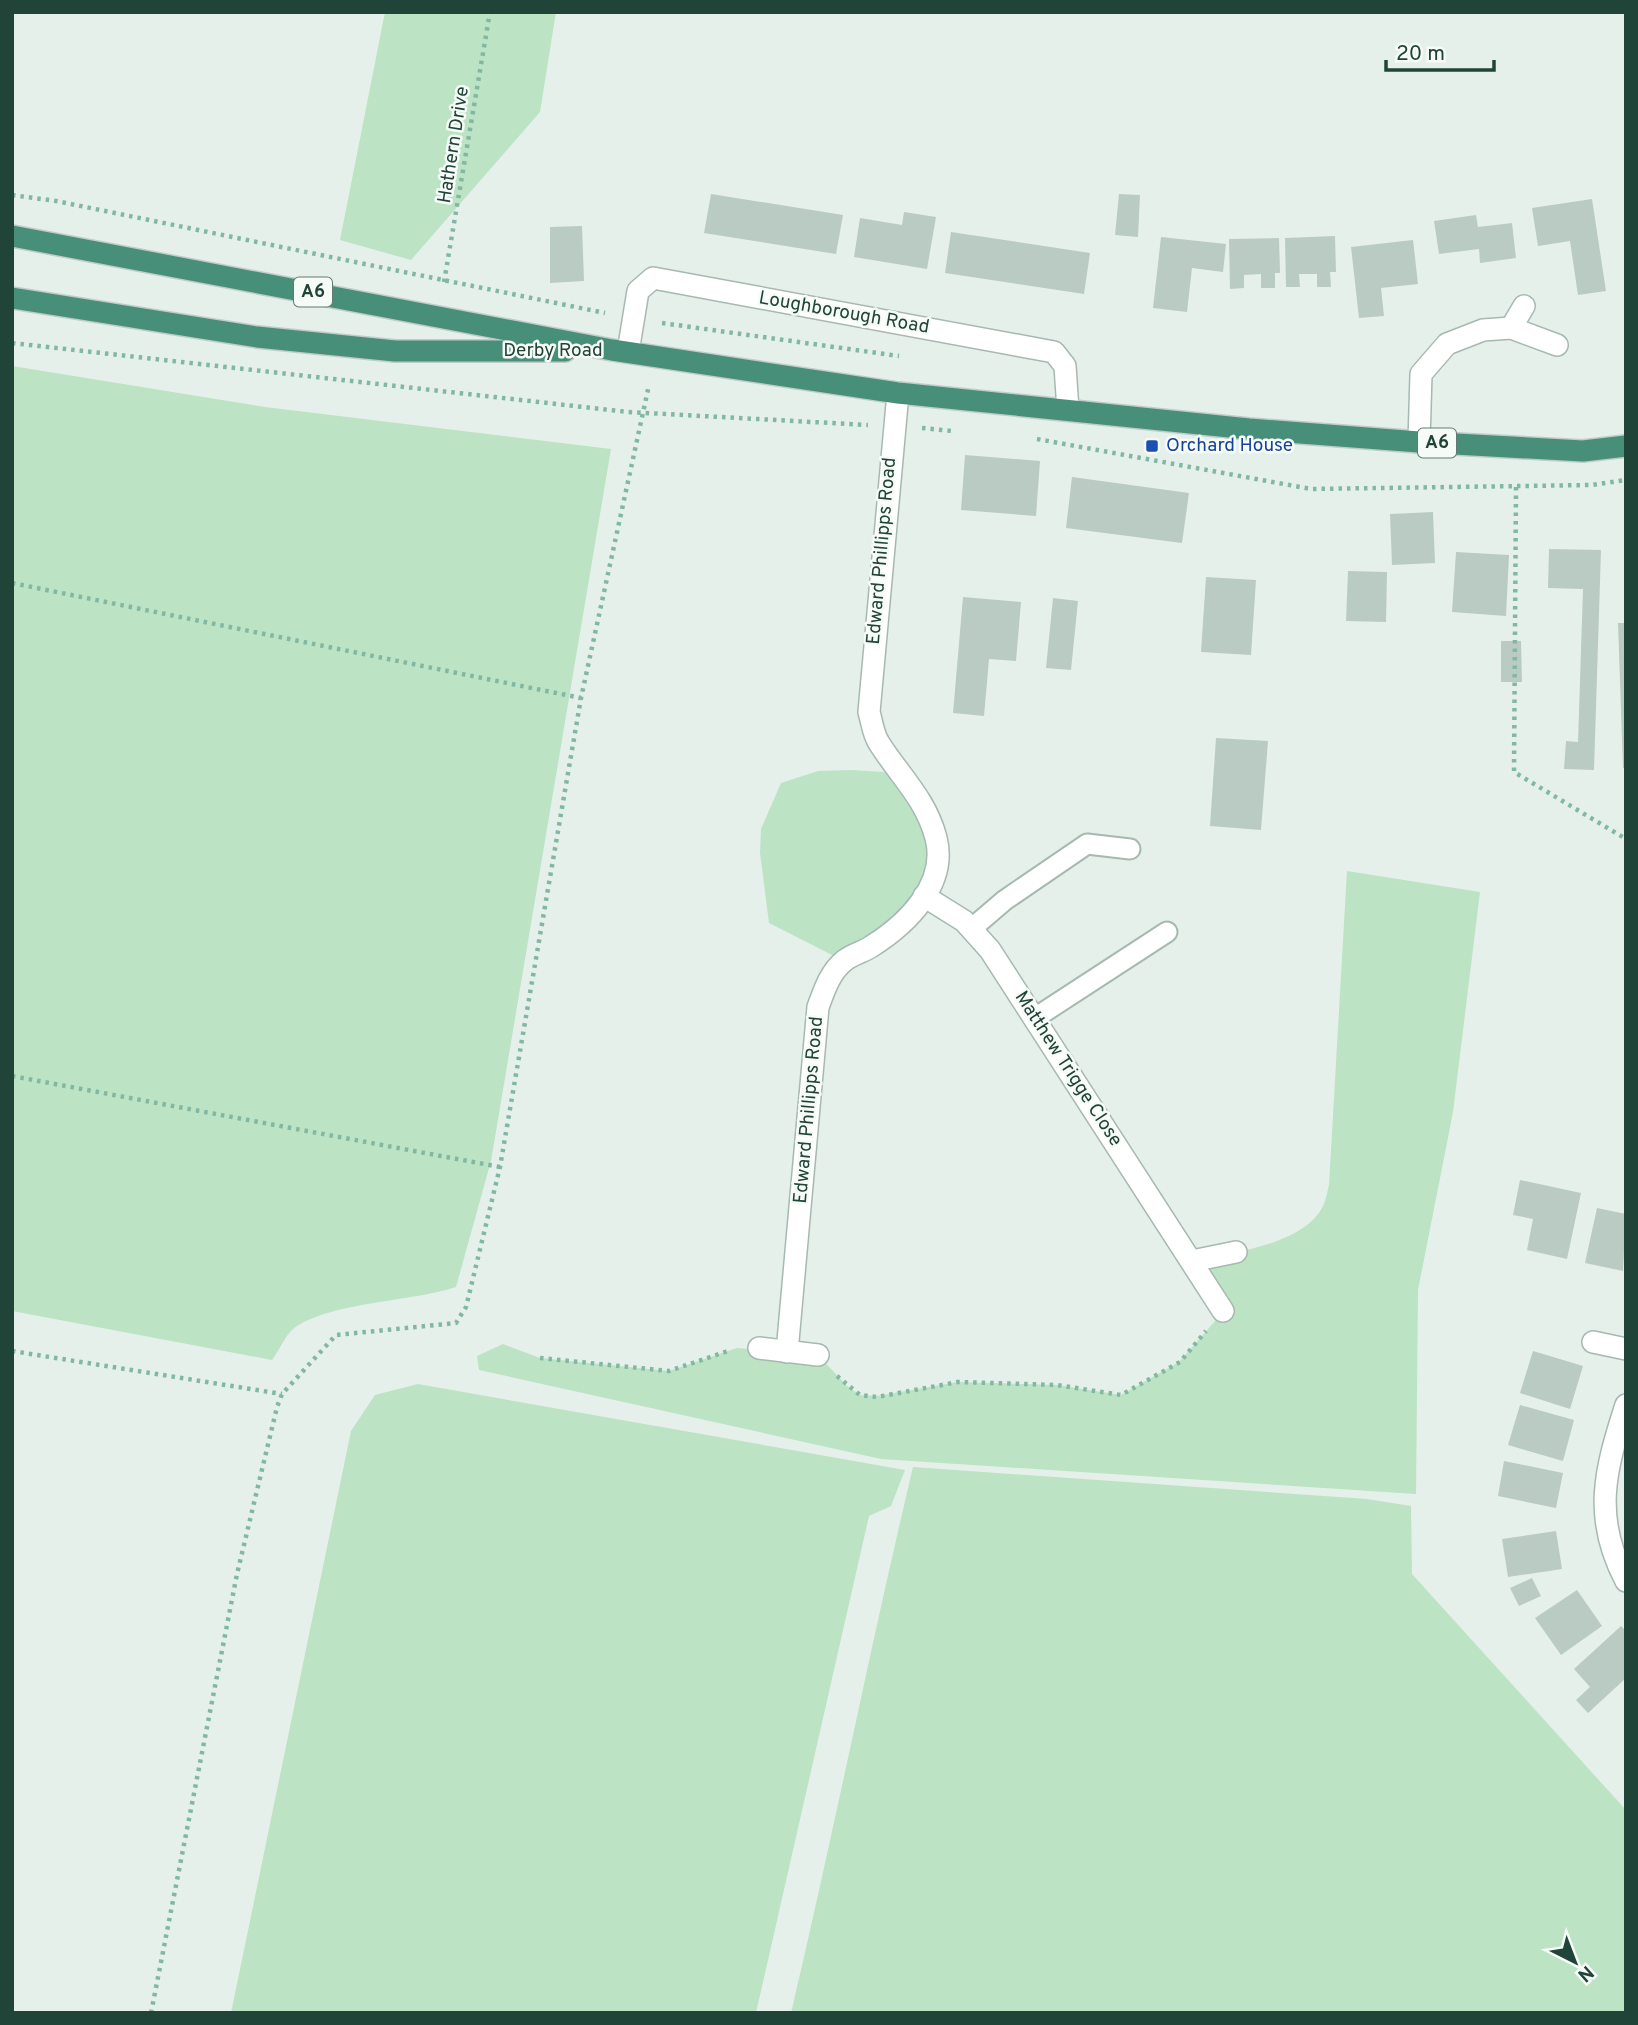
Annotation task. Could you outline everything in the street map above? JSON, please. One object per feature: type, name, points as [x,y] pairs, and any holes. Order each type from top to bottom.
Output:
[{"type":"highway","name":"Derby Road","points":[[12,236],[620,351]]},
{"type":"highway","name":"Derby Road","points":[[12,298],[257,337],[395,351],[620,351]]},
{"type":"highway","name":"A6","points":[[620,351],[898,393],[1068,410],[1419,442],[1583,451],[1626,446]]},
{"type":"street","name":"Loughborough Road","points":[[620,351],[633,318],[638,291],[653,278],[1054,352],[1065,366],[1068,410]]},
{"type":"street","points":[[1511,328],[1524,306]]},
{"type":"street","points":[[1419,442],[1421,374],[1447,344],[1483,330],[1511,328],[1557,345]]},
{"type":"street","name":"Edward Phillipps Road","points":[[787,1352],[818,1007],[826,984],[844,961],[871,947],[911,916],[925,896],[936,871],[937,840],[917,793],[877,740],[869,712],[898,393]]},
{"type":"street","name":"Matthew Trigge Close","points":[[925,896],[971,929],[990,950],[1223,1311]]},
{"type":"street","points":[[1192,1261],[1236,1252]]},
{"type":"street","points":[[1593,1342],[1626,1349]]},
{"type":"street","points":[[760,1348],[818,1355]]},
{"type":"street","points":[[1626,1405],[1612,1450],[1603,1513],[1612,1554],[1626,1581]]},
{"type":"lane","points":[[971,929],[1004,900],[1087,844],[1130,849]]},
{"type":"lane","points":[[1035,1018],[1167,932]]},
{"type":"path","name":"Hathern Drive","points":[[444,282],[490,12]]},
{"type":"path","points":[[12,195],[56,201],[444,282],[633,318],[905,357]]},
{"type":"path","points":[[12,343],[643,413],[959,431]]},
{"type":"path","points":[[151,2013],[237,1574],[282,1394],[336,1335],[456,1323],[466,1307],[500,1167],[581,698],[655,356]]},
{"type":"path","points":[[1026,437],[1311,489],[1592,485],[1626,480]]},
{"type":"path","points":[[1516,486],[1514,772],[1626,839]]},
{"type":"path","points":[[12,583],[581,698]]},
{"type":"path","points":[[12,1076],[500,1167]]},
{"type":"path","points":[[818,1355],[847,1386],[860,1395],[877,1396],[958,1382],[1057,1385],[1121,1395],[1180,1362],[1223,1311]]},
{"type":"path","points":[[540,1358],[669,1371],[737,1348],[760,1348]]},
{"type":"path","points":[[12,1351],[282,1394]]},
{"type":"green space","points":[[385,12],[556,12],[540,112],[411,260],[340,240]]},
{"type":"green space","points":[[12,366],[265,407],[611,449],[491,1161],[456,1287],[348,1308],[308,1320],[290,1332],[272,1360],[12,1311]]},
{"type":"green space","points":[[818,771],[883,772],[907,779],[937,840],[924,896],[844,961],[769,923],[760,853],[761,829],[781,783]]},
{"type":"green space","points":[[1347,871],[1480,892],[1453,1112],[1418,1290],[1416,1494],[881,1459],[479,1370],[477,1356],[503,1344],[540,1358],[669,1371],[737,1348],[818,1355],[847,1386],[860,1395],[877,1396],[958,1382],[1057,1385],[1121,1395],[1179,1362],[1223,1312],[1192,1261],[1265,1245],[1283,1238],[1300,1230],[1313,1219],[1325,1201],[1329,1185]]},
{"type":"green space","points":[[418,1384],[905,1470],[891,1506],[869,1516],[756,2013],[231,2013],[351,1431],[375,1395]]},
{"type":"green space","points":[[913,1467],[1367,1499],[1411,1506],[1412,1574],[1626,1810],[1626,2013],[791,2013]]},
{"type":"building","points":[[711,194],[843,215],[836,254],[704,233]]},
{"type":"building","points":[[1119,194],[1140,195],[1138,237],[1115,235]]},
{"type":"building","points":[[1592,199],[1606,291],[1578,295],[1570,241],[1538,246],[1532,208]]},
{"type":"building","points":[[904,212],[936,217],[927,269],[854,257],[860,218],[902,225]]},
{"type":"building","points":[[1476,215],[1478,227],[1512,223],[1516,258],[1480,263],[1479,249],[1439,254],[1434,221]]},
{"type":"building","points":[[582,226],[584,281],[550,283],[550,227]]},
{"type":"building","points":[[951,232],[1090,253],[1084,294],[945,273]]},
{"type":"building","points":[[1335,236],[1336,272],[1330,272],[1331,287],[1317,287],[1317,274],[1299,274],[1300,287],[1286,287],[1285,238]]},
{"type":"building","points":[[1161,237],[1226,244],[1223,272],[1192,268],[1187,312],[1153,308]]},
{"type":"building","points":[[1279,238],[1280,273],[1275,273],[1275,288],[1261,288],[1261,274],[1244,275],[1244,288],[1230,289],[1229,239]]},
{"type":"building","points":[[1413,240],[1418,284],[1381,288],[1384,316],[1359,318],[1351,247]]},
{"type":"building","points":[[965,455],[1040,461],[1036,516],[961,510]]},
{"type":"building","points":[[1072,477],[1189,493],[1182,543],[1066,528]]},
{"type":"building","points":[[1433,512],[1435,563],[1392,565],[1390,514]]},
{"type":"building","points":[[1549,549],[1601,550],[1594,770],[1564,769],[1566,741],[1578,742],[1583,589],[1548,588]]},
{"type":"building","points":[[1456,552],[1509,555],[1506,616],[1452,612]]},
{"type":"building","points":[[1348,571],[1387,572],[1386,622],[1346,621]]},
{"type":"building","points":[[1206,577],[1256,580],[1251,655],[1201,652]]},
{"type":"building","points":[[963,597],[1021,602],[1016,661],[989,659],[984,716],[953,713]]},
{"type":"building","points":[[1053,598],[1078,601],[1071,670],[1046,668]]},
{"type":"building","points":[[1618,623],[1626,623],[1626,768],[1623,768]]},
{"type":"building","points":[[1501,641],[1521,641],[1522,682],[1501,682]]},
{"type":"building","points":[[1216,738],[1268,741],[1261,830],[1210,826]]},
{"type":"building","points":[[1520,1180],[1581,1193],[1567,1259],[1527,1250],[1533,1219],[1513,1215]]},
{"type":"building","points":[[1597,1208],[1626,1214],[1623,1271],[1585,1263]]},
{"type":"building","points":[[1533,1351],[1583,1366],[1570,1409],[1520,1393]]},
{"type":"building","points":[[1520,1405],[1574,1420],[1563,1461],[1508,1445]]},
{"type":"building","points":[[1504,1461],[1563,1473],[1556,1508],[1498,1496]]},
{"type":"building","points":[[1556,1531],[1562,1569],[1508,1577],[1502,1539]]},
{"type":"building","points":[[1532,1578],[1541,1596],[1519,1606],[1510,1588]]},
{"type":"building","points":[[1577,1590],[1602,1626],[1561,1655],[1535,1618]]},
{"type":"building","points":[[1621,1626],[1626,1631],[1626,1678],[1588,1713],[1576,1700],[1590,1687],[1574,1669]]},
{"type":"place","name":"Orchard House","points":[[1152,446]]}]
